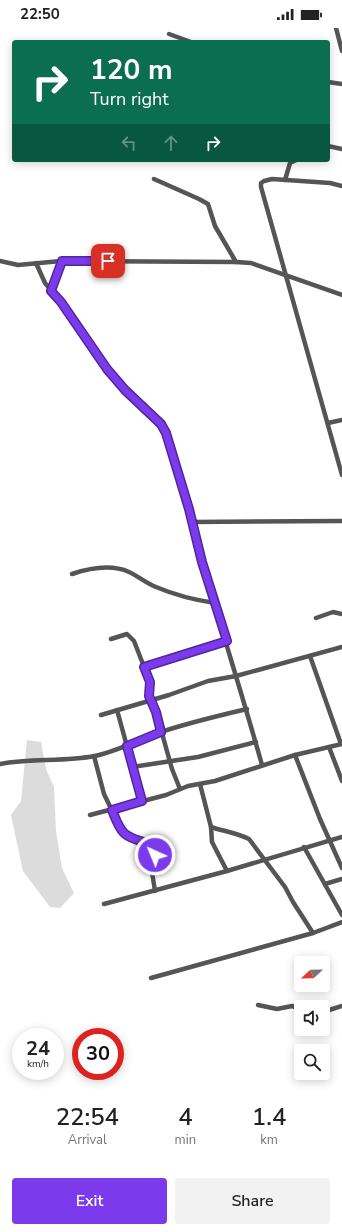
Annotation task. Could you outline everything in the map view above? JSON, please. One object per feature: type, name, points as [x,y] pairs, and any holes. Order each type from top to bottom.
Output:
[{"type":"street","points":[[336,28],[342,51]]},
{"type":"street","points":[[169,34],[186,40]]},
{"type":"street","points":[[330,82],[342,84]]},
{"type":"street","points":[[330,146],[342,149]]},
{"type":"street","points":[[285,180],[290,163],[292,162]]},
{"type":"street","points":[[154,179],[208,204],[215,226],[236,262]]},
{"type":"street","points":[[342,186],[330,182],[272,179],[264,181],[261,184],[342,475]]},
{"type":"street","points":[[0,261],[18,265],[62,261],[236,262],[251,264],[342,295]]},
{"type":"street","points":[[51,291],[62,261]]},
{"type":"street","points":[[36,263],[45,283],[61,302],[107,369],[125,390],[161,424],[170,443],[214,603],[227,641],[262,765]]},
{"type":"street","points":[[328,423],[342,420]]},
{"type":"street","points":[[192,522],[342,521]]},
{"type":"street","points":[[72,574],[93,568],[121,569],[130,572],[147,583],[174,594],[192,600],[214,603]]},
{"type":"street","points":[[316,618],[333,612],[342,614]]},
{"type":"street","points":[[111,638],[127,634],[134,641],[150,682],[148,692],[171,761],[172,769],[180,789]]},
{"type":"street","points":[[144,667],[227,641]]},
{"type":"street","points":[[101,715],[208,681],[236,676],[342,647]]},
{"type":"street","points":[[90,815],[166,795],[188,786],[200,784],[295,755],[341,744],[310,656]]},
{"type":"street","points":[[0,764],[34,759],[60,760],[94,756],[127,746],[161,732],[247,709]]},
{"type":"street","points":[[117,710],[142,801]]},
{"type":"street","points":[[132,767],[198,757],[256,742]]},
{"type":"street","points":[[329,747],[342,781]]},
{"type":"street","points":[[295,755],[342,868]]},
{"type":"street","points":[[94,756],[104,794],[124,833],[133,839],[149,843],[155,851],[152,872],[155,891]]},
{"type":"street","points":[[200,784],[214,846],[227,871]]},
{"type":"street","points":[[210,827],[242,835],[249,839],[285,887],[313,933]]},
{"type":"street","points":[[104,904],[227,871],[342,837]]},
{"type":"street","points":[[304,847],[342,915]]},
{"type":"street","points":[[325,884],[342,879]]},
{"type":"street","points":[[151,978],[313,933],[342,922]]},
{"type":"street","points":[[258,1005],[277,1009],[294,1007]]},
{"type":"street","points":[[330,1010],[342,1006]]},
{"type":"shaded area","points":[[27,740],[41,742],[46,769],[54,787],[56,831],[62,868],[74,893],[60,908],[50,907],[23,871],[11,815],[21,801]]},
{"type":"route","points":[[108,261],[62,261],[51,291],[61,302],[107,369],[125,390],[161,424],[166,433],[189,509],[214,603],[227,641],[209,648],[144,667],[150,682],[148,692],[149,696],[156,712],[161,732],[127,746],[142,801],[112,810],[124,833],[133,839],[152,845],[155,855]]}]
